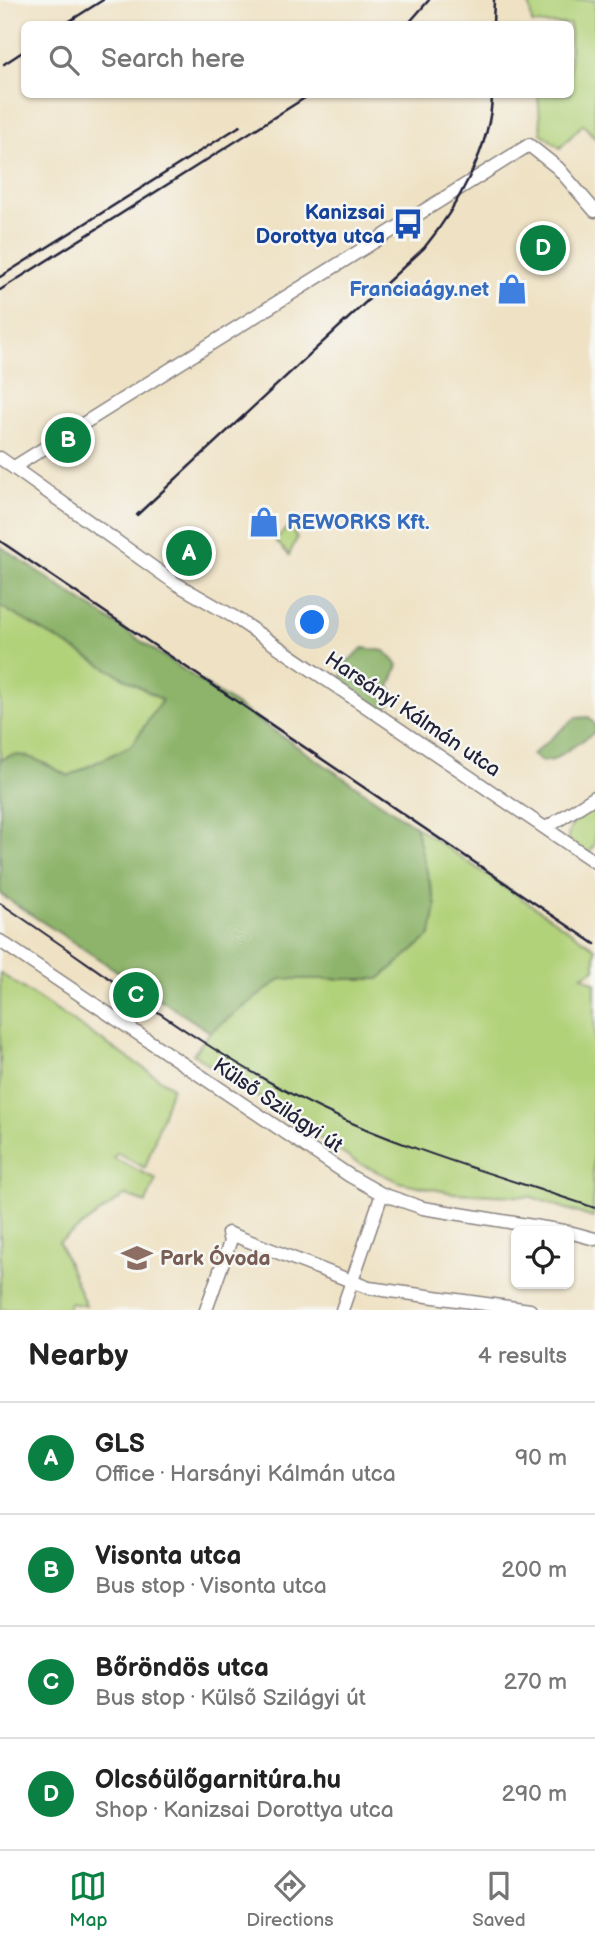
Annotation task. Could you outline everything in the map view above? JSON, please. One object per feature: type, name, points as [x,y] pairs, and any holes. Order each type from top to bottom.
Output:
[{"type":"street","points":[[14,467],[529,145],[558,168],[595,211]]},
{"type":"street","name":"Harsányi Kálmán utca","points":[[0,458],[176,583],[234,617],[595,862]]},
{"type":"street","points":[[546,828],[595,797]]},
{"type":"street","name":"Külső Szilágyi út","points":[[0,941],[350,1176],[382,1194],[423,1208],[530,1226]]},
{"type":"street","points":[[342,1310],[382,1194]]},
{"type":"street","points":[[206,1310],[230,1242],[228,1233],[369,1287],[530,1310]]},
{"type":"street","name":"Külső Szilágyi út","points":[[574,1234],[595,1239]]},
{"type":"green space","points":[[529,0],[595,0],[595,138],[583,124],[560,148],[541,133],[538,98],[574,98],[574,21],[532,21]]},
{"type":"green space","points":[[289,526],[297,538],[289,555],[275,540]]},
{"type":"green space","points":[[0,546],[415,826],[436,906],[431,935],[379,979],[281,979],[210,1032],[0,894],[0,761],[17,755],[26,756],[69,776],[132,745],[162,700],[0,606]]},
{"type":"green space","points":[[0,606],[162,700],[132,745],[69,776],[25,757],[8,757],[0,761]]},
{"type":"green space","points":[[363,648],[385,651],[398,665],[390,687],[396,698],[381,711],[339,684],[347,662]]},
{"type":"green space","points":[[589,717],[595,725],[595,732],[553,760],[542,762],[532,755],[575,718]]},
{"type":"green space","points":[[595,807],[595,844],[588,854],[568,840],[568,834],[576,820]]},
{"type":"green space","points":[[415,826],[595,948],[595,969],[582,976],[595,983],[593,1218],[532,1197],[452,1193],[399,1182],[354,1161],[193,1054],[210,1032],[281,978],[379,979],[436,906]]},
{"type":"green space","points":[[0,973],[172,1087],[145,1168],[117,1153],[113,1158],[156,1179],[146,1203],[125,1195],[59,1242],[86,1306],[70,1303],[68,1310],[0,1310]]},
{"type":"tram line","points":[[0,903],[197,1038],[321,1109],[422,1151],[595,1208]]},
{"type":"railway","points":[[70,21],[103,0]]},
{"type":"railway","points":[[411,21],[429,0]]},
{"type":"railway","points":[[493,21],[494,0]]},
{"type":"railway","points":[[4,64],[21,53]]},
{"type":"railway","points":[[0,290],[305,98]]},
{"type":"railway","points":[[137,515],[424,248],[448,215],[470,176],[486,134],[492,98]]},
{"type":"railway","points":[[0,277],[240,126]]},
{"type":"railway","points":[[0,541],[595,944]]},
{"type":"place","name":"Kanizsai Dorottya utca","points":[[408,224]]},
{"type":"place","name":"Olcsóülőgarnitúra.hu","points":[[543,248]]},
{"type":"place","name":"Franciaágy.net","points":[[512,289]]},
{"type":"place","name":"Visonta utca","points":[[68,440]]},
{"type":"place","name":"REWORKS Kft.","points":[[264,522]]},
{"type":"place","name":"GLS","points":[[189,553]]},
{"type":"place","name":"Bőröndös utca","points":[[136,995]]},
{"type":"place","name":"Park Óvoda","points":[[137,1258]]}]
